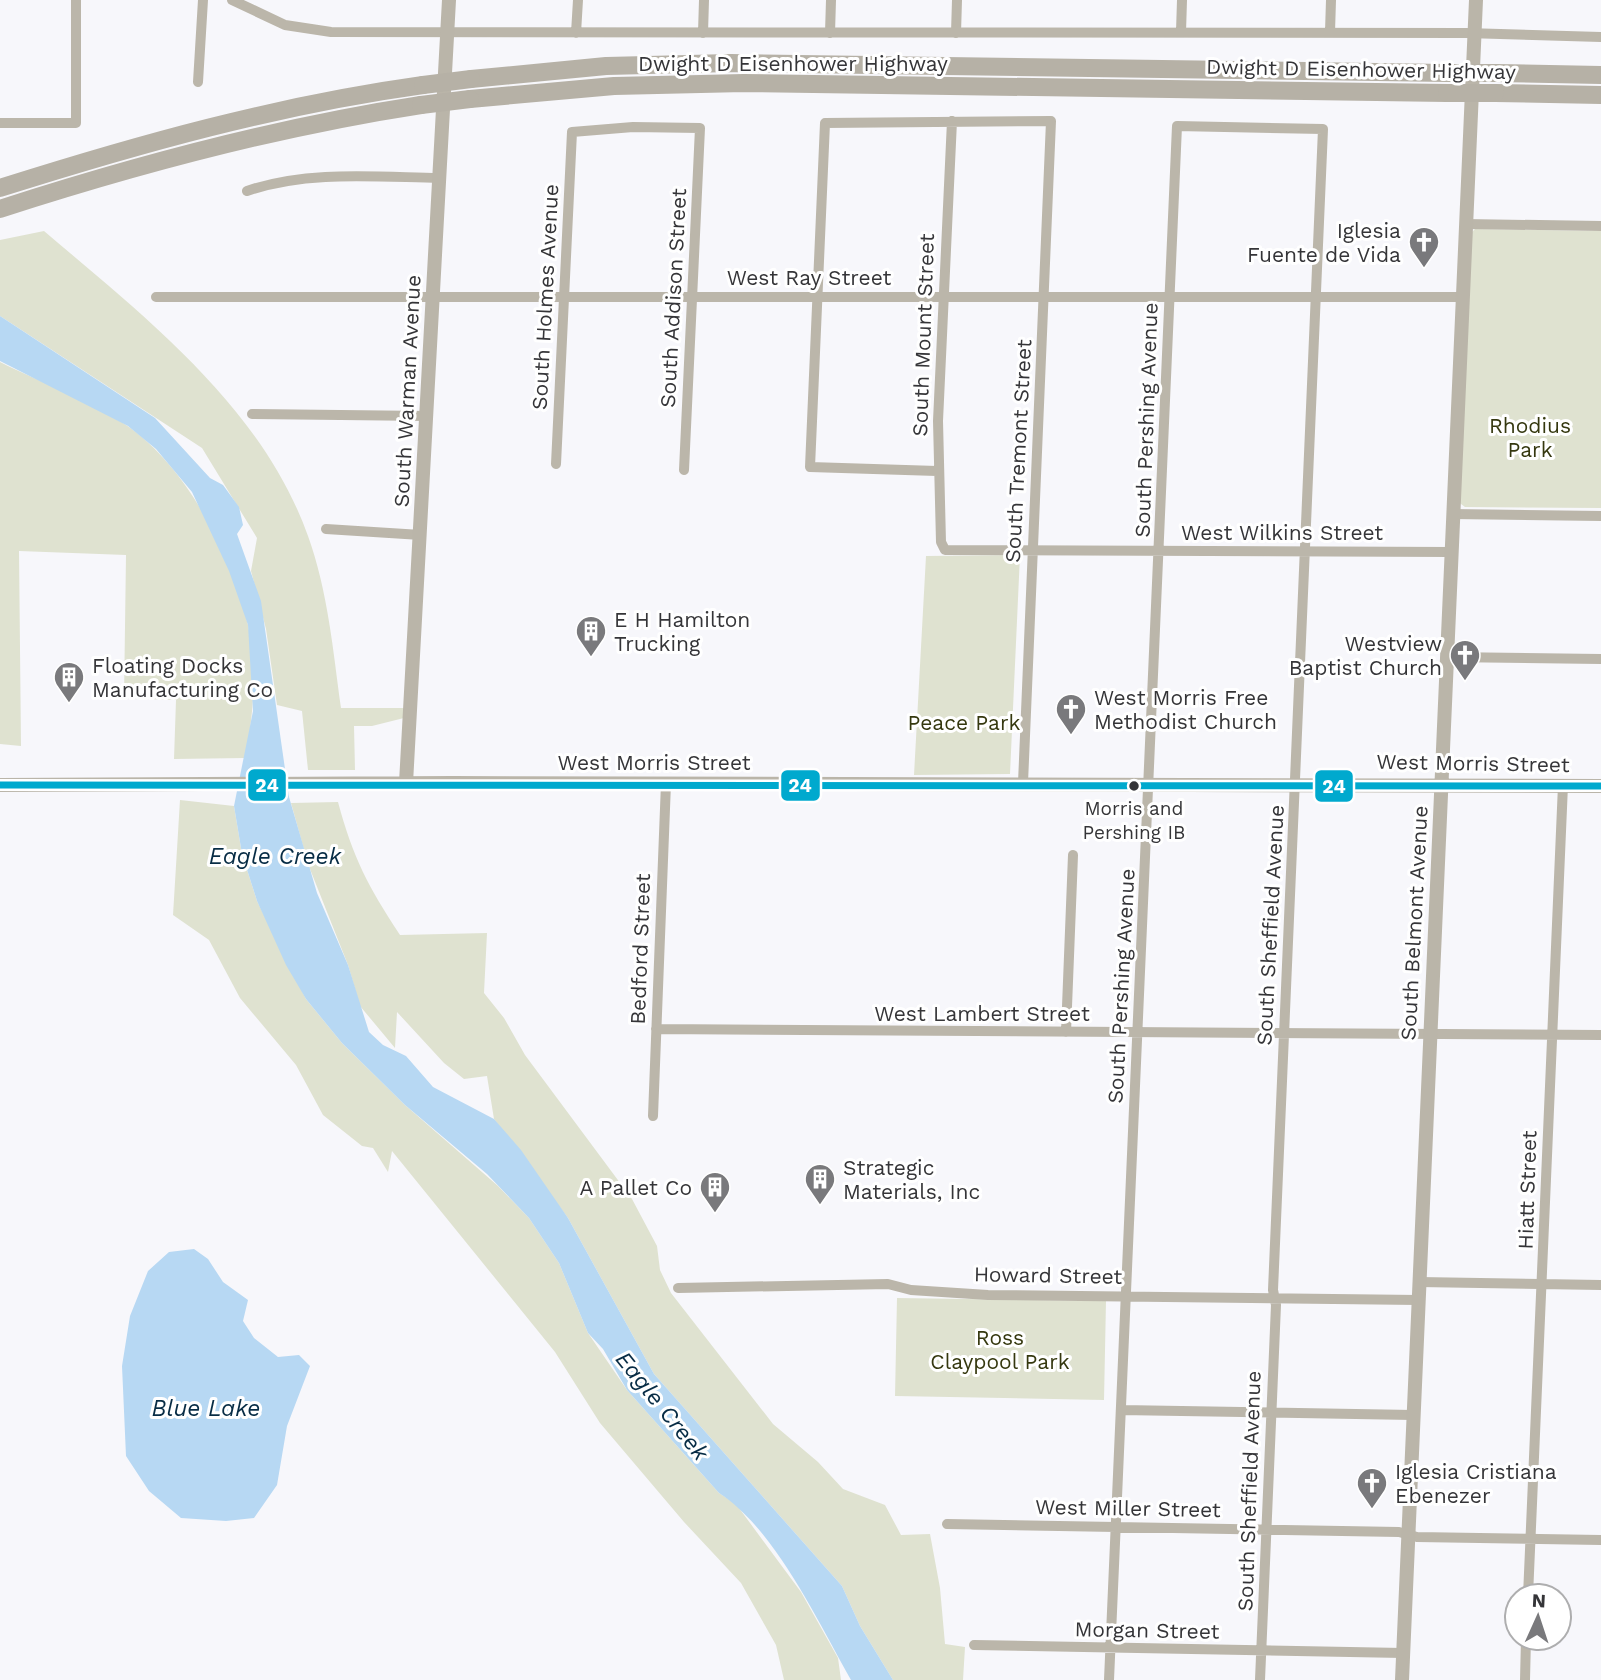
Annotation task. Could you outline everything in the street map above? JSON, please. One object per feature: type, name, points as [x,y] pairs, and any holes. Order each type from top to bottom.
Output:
[{"type":"highway","name":"Dwight D Eisenhower Highway","points":[[0,188],[135,146],[231,121],[423,85],[606,66],[730,63],[1601,75]]},
{"type":"highway","name":"Dwight D Eisenhower Highway","points":[[0,209],[207,148],[333,120],[470,99],[614,86],[744,83],[1601,95]]},
{"type":"main road","name":"South Warman Avenue","points":[[406,783],[449,0]]},
{"type":"main road","name":"South Belmont Avenue","points":[[1402,1680],[1476,0]]},
{"type":"main road","name":"West Morris Street","points":[[0,785],[1295,783],[1601,786]]},
{"type":"street","points":[[0,123],[76,123],[76,0]]},
{"type":"street","points":[[198,82],[203,0]]},
{"type":"street","points":[[232,0],[285,25],[315,32],[1330,32],[1601,37]]},
{"type":"street","points":[[576,33],[578,0]]},
{"type":"street","points":[[703,33],[704,0]]},
{"type":"street","points":[[830,33],[831,0]]},
{"type":"street","points":[[956,33],[957,0]]},
{"type":"street","points":[[1181,33],[1182,0]]},
{"type":"street","points":[[1330,32],[1331,0]]},
{"type":"street","points":[[937,471],[810,467],[817,296],[825,123],[952,121]]},
{"type":"street","name":"South Tremont Street","points":[[952,121],[1051,121],[1023,783]]},
{"type":"street","name":"South Mount Street","points":[[945,550],[941,542],[937,471],[952,121]]},
{"type":"street","name":"South Addison Street","points":[[572,132],[633,127],[701,128],[684,470]]},
{"type":"street","name":"South Sheffield Avenue","points":[[1178,127],[1323,129],[1284,1033],[1260,1680]]},
{"type":"street","name":"South Pershing Avenue","points":[[1109,1680],[1178,127]]},
{"type":"street","name":"South Holmes Avenue","points":[[556,464],[572,132]]},
{"type":"street","points":[[247,191],[264,185],[342,177],[439,178]]},
{"type":"street","points":[[1465,223],[1601,226]]},
{"type":"street","name":"West Ray Street","points":[[156,297],[1462,297]]},
{"type":"street","points":[[252,414],[427,416]]},
{"type":"street","points":[[1452,514],[1601,516]]},
{"type":"street","points":[[326,529],[421,535]]},
{"type":"street","name":"West Wilkins Street","points":[[945,550],[1451,552]]},
{"type":"street","points":[[1446,657],[1601,659]]},
{"type":"street","name":"Bedford Street","points":[[653,1116],[666,783]]},
{"type":"street","name":"Hiatt Street","points":[[1529,1582],[1563,785]]},
{"type":"street","points":[[1066,1032],[1073,855]]},
{"type":"street","name":"West Lambert Street","points":[[656,1029],[1601,1035]]},
{"type":"street","points":[[1419,1282],[1601,1285]]},
{"type":"street","name":"Howard Street","points":[[678,1288],[888,1284],[911,1290],[988,1296],[1127,1295],[1418,1300]]},
{"type":"street","points":[[1121,1410],[1413,1415]]},
{"type":"street","name":"West Miller Street","points":[[947,1524],[1601,1540]]},
{"type":"street","name":"Morgan Street","points":[[974,1645],[1403,1653]]},
{"type":"street","points":[[1525,1680],[1526,1652]]},
{"type":"green space","name":"Rhodius Park","points":[[1475,229],[1601,231],[1601,508],[1465,507],[1457,501],[1469,235]]},
{"type":"green space","points":[[44,231],[160,331],[197,367],[231,405],[262,446],[288,489],[315,557],[329,621],[341,708],[404,708],[404,718],[372,726],[354,726],[355,770],[308,770],[302,711],[277,705],[266,629],[251,571],[257,538],[202,448],[0,316],[0,240]]},
{"type":"green space","points":[[0,362],[82,400],[129,427],[150,444],[170,466],[205,516],[241,598],[251,641],[253,692],[245,758],[174,759],[176,700],[124,698],[126,555],[19,551],[21,746],[0,744]]},
{"type":"green space","name":"Peace Park","points":[[1020,555],[1010,774],[914,775],[926,556]]},
{"type":"green space","points":[[180,800],[234,806],[242,854],[257,901],[306,999],[342,1043],[405,1105],[498,1186],[529,1218],[559,1263],[588,1333],[627,1390],[719,1493],[736,1504],[801,1592],[838,1658],[841,1680],[784,1680],[776,1645],[741,1583],[684,1522],[600,1423],[555,1352],[392,1151],[388,1172],[373,1148],[362,1146],[323,1115],[296,1065],[240,998],[209,940],[173,915]]},
{"type":"green space","points":[[338,802],[363,871],[400,935],[487,933],[484,993],[504,1018],[525,1055],[632,1199],[657,1246],[660,1270],[671,1293],[773,1424],[818,1462],[843,1489],[885,1505],[901,1535],[930,1534],[940,1588],[945,1644],[965,1647],[963,1680],[893,1680],[860,1626],[842,1586],[654,1374],[568,1218],[494,1119],[487,1076],[464,1079],[444,1063],[397,1012],[395,1048],[360,1006],[348,965],[308,864],[291,803]]},
{"type":"green space","name":"Ross Claypool Park","points":[[897,1298],[1106,1301],[1104,1400],[895,1396]]},
{"type":"water","name":"Eagle Creek","points":[[0,316],[155,418],[210,478],[223,485],[239,507],[243,525],[237,534],[261,601],[289,797],[317,893],[348,965],[369,1032],[383,1045],[406,1056],[433,1087],[494,1119],[521,1150],[568,1218],[654,1374],[842,1586],[860,1626],[893,1680],[851,1680],[794,1578],[759,1529],[719,1493],[627,1390],[603,1349],[588,1333],[559,1263],[529,1218],[487,1174],[405,1105],[342,1043],[306,999],[286,965],[257,901],[242,854],[234,806],[253,711],[248,625],[229,571],[192,492],[156,449],[128,426],[0,361]]},
{"type":"water","name":"Blue Lake","points":[[194,1249],[208,1259],[223,1282],[248,1300],[243,1321],[254,1338],[278,1357],[299,1355],[310,1366],[287,1426],[277,1485],[254,1518],[226,1521],[181,1518],[149,1491],[126,1456],[122,1366],[130,1316],[148,1271],[169,1252]]},
{"type":"transit line","name":"24","points":[[0,785],[1601,786]]},
{"type":"place","name":"Iglesia Fuente de Vida","points":[[1424,269]]},
{"type":"place","name":"E H Hamilton Trucking","points":[[591,658]]},
{"type":"place","name":"Westview Baptist Church","points":[[1465,682]]},
{"type":"place","name":"Floating Docks Manufacturing Co","points":[[69,704]]},
{"type":"place","name":"West Morris Free Methodist Church","points":[[1071,736]]},
{"type":"place","name":"Morris and Pershing IB","points":[[1134,786]]},
{"type":"place","name":"Strategic Materials, Inc","points":[[820,1206]]},
{"type":"place","name":"A Pallet Co","points":[[715,1214]]},
{"type":"place","name":"Iglesia Cristiana Ebenezer","points":[[1372,1510]]}]
